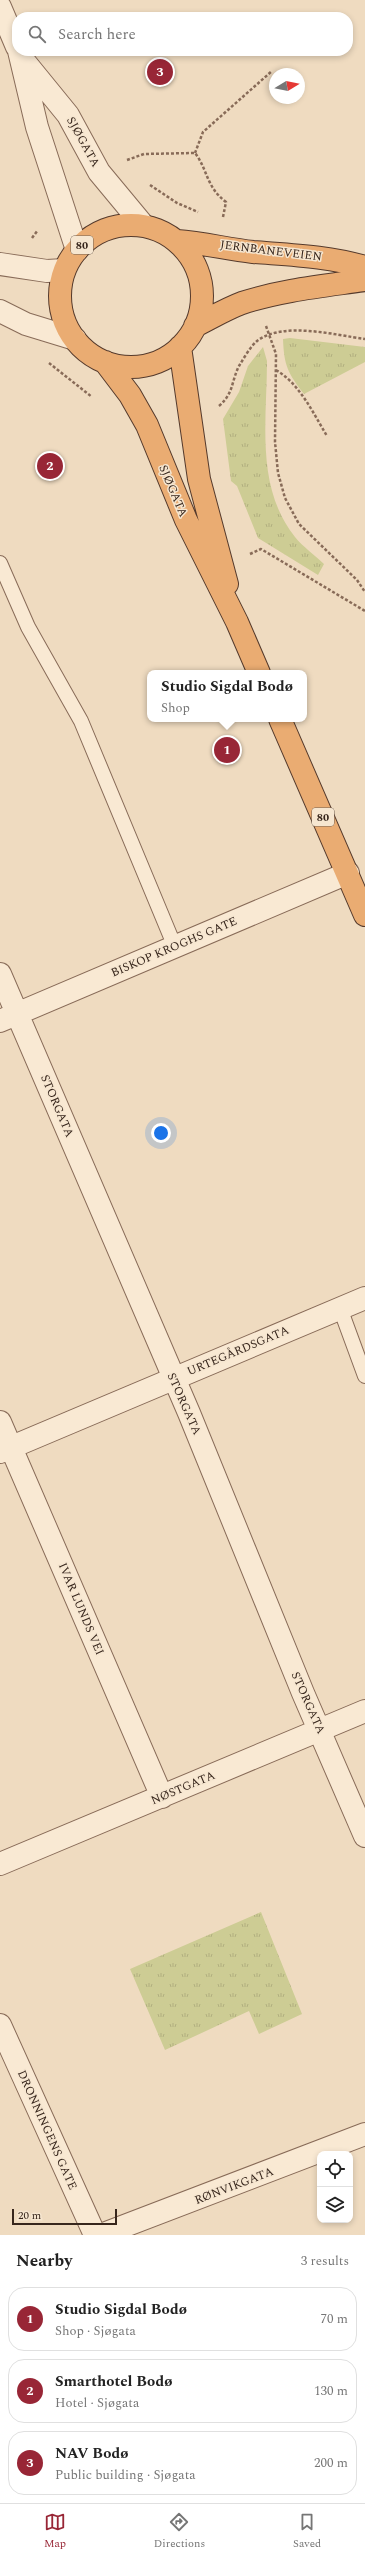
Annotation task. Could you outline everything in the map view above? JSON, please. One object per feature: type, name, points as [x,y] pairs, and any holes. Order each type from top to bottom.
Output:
[{"type":"highway","name":"SJØGATA","points":[[143,226],[155,229],[177,241],[195,266],[200,280],[200,311],[195,326],[180,347],[168,357],[137,367],[121,366],[105,362],[94,357],[75,339],[63,318],[60,306],[61,282],[64,270],[77,250],[94,236],[114,227],[143,226]]},
{"type":"highway","name":"JERNBANEVEIEN","points":[[177,241],[203,243],[252,252],[321,257],[365,267]]},
{"type":"highway","name":"80","points":[[195,326],[241,304],[287,291],[365,280]]},
{"type":"highway","name":"SJØGATA","points":[[180,347],[199,479],[237,622]]},
{"type":"highway","name":"SJØGATA","points":[[105,362],[130,395],[147,425],[169,483],[195,541],[237,622],[259,670]]},
{"type":"highway","name":"80","points":[[281,722],[365,915]]},
{"type":"street","name":"SJØGATA","points":[[0,7],[12,35]]},
{"type":"street","name":"SJØGATA","points":[[20,56],[37,128],[77,250]]},
{"type":"street","name":"SJØGATA","points":[[22,56],[68,116],[99,172],[143,226]]},
{"type":"street","points":[[0,264],[47,272],[64,270]]},
{"type":"street","points":[[0,311],[26,324],[75,339]]},
{"type":"street","name":"BISKOP KROGHS GATE","points":[[9,1017],[348,873]]},
{"type":"street","name":"STORGATA","points":[[0,974],[9,1017],[172,1379],[365,1836]]},
{"type":"street","name":"URTEGÅRDSGATA","points":[[5,1450],[365,1298]]},
{"type":"street","name":"IVAR LUNDS VEI","points":[[0,1422],[5,1450],[162,1797]]},
{"type":"street","name":"NØSTGATA","points":[[0,1864],[365,1711]]},
{"type":"street","name":"DRONNINGENS GATE","points":[[0,2025],[95,2235]]},
{"type":"street","name":"RØNVIKGATA","points":[[101,2235],[365,2134]]},
{"type":"lane","points":[[0,563],[28,627],[81,722],[175,947]]},
{"type":"lane","points":[[340,1308],[365,1376]]},
{"type":"path","points":[[195,153],[203,132],[269,74]]},
{"type":"path","points":[[128,166],[123,161],[144,154],[195,153]]},
{"type":"path","points":[[195,153],[200,160],[206,178],[218,196],[226,202],[222,220]]},
{"type":"path","points":[[145,181],[177,203],[205,215]]},
{"type":"path","points":[[216,218],[228,221]]},
{"type":"path","points":[[215,409],[228,398],[238,368],[248,353],[257,341],[268,335],[281,331],[294,330],[365,339]]},
{"type":"path","points":[[268,335],[276,354],[275,442],[278,473],[285,498],[299,524],[357,580],[365,592]]},
{"type":"path","points":[[47,361],[98,401]]},
{"type":"path","points":[[276,370],[286,376],[300,392],[327,436]]},
{"type":"path","points":[[246,555],[262,549],[365,611]]},
{"type":"green space","points":[[290,338],[365,347],[365,362],[304,394],[288,369],[284,356],[283,339]]},
{"type":"green space","points":[[263,347],[267,361],[265,429],[266,452],[274,497],[282,518],[295,537],[324,564],[318,575],[258,538],[237,486],[231,481],[223,419],[239,392],[248,366]]},
{"type":"green space","points":[[261,1912],[302,2014],[259,2034],[249,2011],[165,2050],[130,1969]]},
{"type":"place","name":"NAV Bodø","points":[[160,72]]},
{"type":"place","name":"Smarthotel Bodø","points":[[50,466]]},
{"type":"place","name":"Studio Sigdal Bodø","points":[[227,750]]}]
